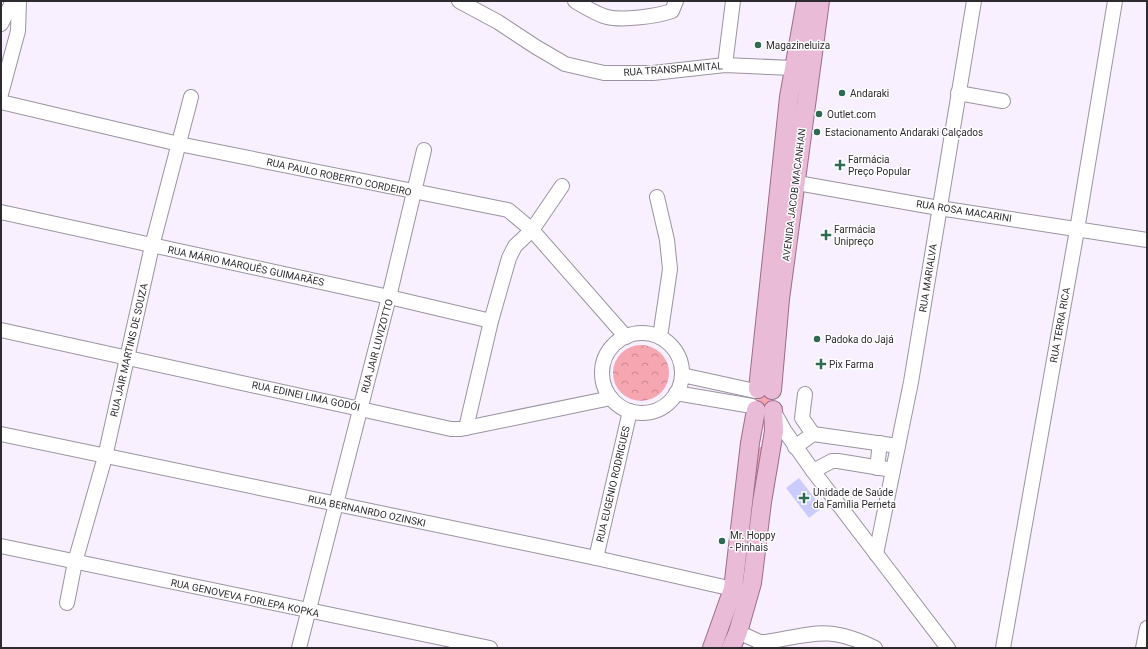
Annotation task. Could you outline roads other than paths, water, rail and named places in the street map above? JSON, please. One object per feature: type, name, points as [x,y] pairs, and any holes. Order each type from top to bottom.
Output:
[{"type":"main road","name":"AVENIDA JACOB MACANHAN","points":[[712,648],[733,590],[750,443],[761,399],[780,299],[788,181],[802,70],[806,1]]},
{"type":"main road","name":"AVENIDA JACOB MACANHAN","points":[[802,70],[820,1]]},
{"type":"main road","name":"AVENIDA JACOB MACANHAN","points":[[735,640],[752,583],[774,431],[761,399]]},
{"type":"main road","points":[[750,443],[763,443],[771,448]]},
{"type":"street","points":[[1,24],[3,17],[13,1]]},
{"type":"street","points":[[1,94],[18,31],[19,1]]},
{"type":"street","name":"RUA TRANSPALMITAL","points":[[459,1],[498,22],[565,64],[604,73],[653,73],[725,65],[802,70]]},
{"type":"street","points":[[575,1],[607,17],[621,18],[661,15],[672,11],[676,1]]},
{"type":"street","points":[[725,65],[733,1]]},
{"type":"street","name":"RUA MARIALVA","points":[[876,554],[911,382],[974,1]]},
{"type":"street","name":"RUA TERRA RICA","points":[[1003,648],[1077,230],[1115,1]]},
{"type":"street","points":[[958,93],[1003,101]]},
{"type":"street","name":"RUA JAIR MARTINS DE SOUZA","points":[[67,603],[75,562],[105,456],[152,246],[191,97]]},
{"type":"street","name":"RUA PAULO ROBERTO CORDEIRO","points":[[1,102],[179,144],[508,210],[532,230],[626,337]]},
{"type":"street","name":"RUA JAIR LUVIZOTTO","points":[[300,648],[389,297],[424,150]]},
{"type":"street","name":"RUA ROSA MACARINI","points":[[788,181],[939,208],[1147,240]]},
{"type":"street","points":[[466,428],[491,321],[515,246],[532,230],[562,186]]},
{"type":"street","points":[[657,197],[667,240],[670,269],[660,337]]},
{"type":"street","name":"RUA MÁRIO MARQUÊS GUIMARÃES","points":[[1,212],[389,297],[491,321]]},
{"type":"street","name":"RUA EDINEI LIMA GODÓI","points":[[1,330],[443,427],[466,428],[611,398]]},
{"type":"street","points":[[645,333],[660,337],[669,344],[676,353],[681,364],[682,375],[676,393],[667,404],[656,410],[643,413],[630,411],[620,406],[611,398],[603,382],[603,364],[610,348],[626,337],[645,333]]},
{"type":"street","points":[[682,375],[761,399],[813,471],[948,648]]},
{"type":"street","points":[[676,393],[761,399]]},
{"type":"street","points":[[805,394],[802,418],[813,434]]},
{"type":"street","name":"RUA EUGENIO RODRIGUES","points":[[596,558],[630,411]]},
{"type":"street","name":"RUA BERNANRDO OZINSKI","points":[[1,434],[596,558],[733,590]]},
{"type":"street","points":[[795,447],[813,434],[898,446]]},
{"type":"street","points":[[877,468],[880,443]]},
{"type":"street","points":[[813,471],[832,461],[893,470]]},
{"type":"street","name":"RUA GENOVEVA FORLEPA KOPKA","points":[[1,546],[310,612],[490,648]]},
{"type":"street","points":[[1144,648],[1147,628]]},
{"type":"street","points":[[735,640],[766,642],[818,633],[838,634],[854,638],[875,648]]},
{"type":"place","name":"Magazineluiza","points":[[758,45]]},
{"type":"place","name":"Andaraki","points":[[842,93]]},
{"type":"place","name":"Outlet.com","points":[[819,114]]},
{"type":"place","name":"Estacionamento Andaraki Calçados","points":[[817,132]]},
{"type":"place","name":"Farmácia Preço Popular","points":[[840,165]]},
{"type":"place","name":"Farmácia Unipreço","points":[[826,235]]},
{"type":"place","name":"Padoka do Jajá","points":[[817,339]]},
{"type":"place","name":"Pix Farma","points":[[821,364]]},
{"type":"place","name":"Unidade de Saúde da Família Perneta","points":[[804,498]]},
{"type":"place","name":"Mr. Hoppy - Pinhais","points":[[722,541]]}]
